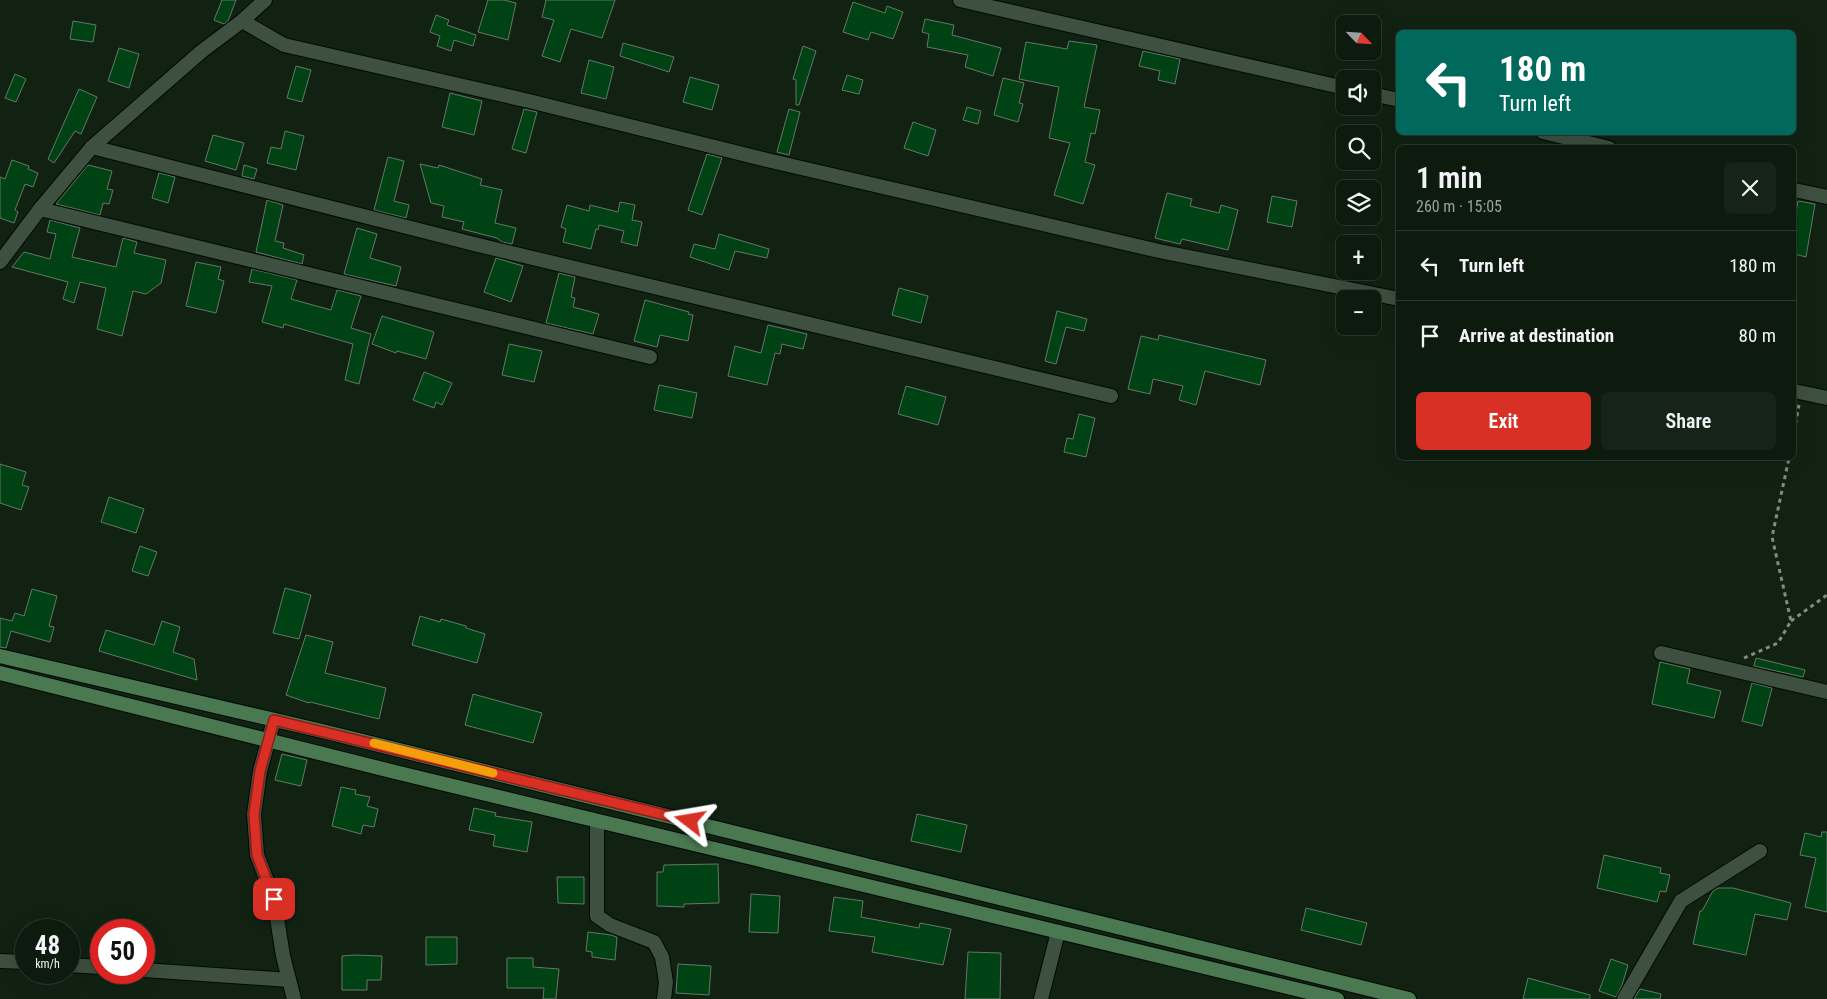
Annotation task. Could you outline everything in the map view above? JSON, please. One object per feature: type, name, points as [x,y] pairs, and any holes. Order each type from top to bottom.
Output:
[{"type":"main road","points":[[0,656],[274,720],[1409,999]]},
{"type":"main road","points":[[0,673],[396,772],[1336,999]]},
{"type":"main road","points":[[1081,938],[1085,919]]},
{"type":"street","points":[[0,262],[40,209],[92,146],[202,51],[265,0]]},
{"type":"street","points":[[960,0],[1336,86]]},
{"type":"street","points":[[242,20],[284,45],[529,101],[767,160],[1149,249],[1396,297]]},
{"type":"street","points":[[1381,96],[1396,99]]},
{"type":"street","points":[[1555,135],[1597,145]]},
{"type":"street","points":[[92,146],[474,244],[1111,396]]},
{"type":"street","points":[[1796,190],[1827,197]]},
{"type":"street","points":[[40,209],[650,357]]},
{"type":"street","points":[[1798,392],[1827,398]]},
{"type":"street","points":[[1660,653],[1827,692]]},
{"type":"street","points":[[274,720],[260,771],[254,814],[257,855],[274,899],[283,956],[294,999]]},
{"type":"street","points":[[597,821],[597,916],[610,925],[654,942],[662,957],[666,982],[664,999]]},
{"type":"street","points":[[1624,999],[1681,901],[1760,850]]},
{"type":"street","points":[[1041,999],[1058,932]]},
{"type":"street","points":[[0,960],[15,961]]},
{"type":"street","points":[[155,971],[289,980]]},
{"type":"path","points":[[1796,412],[1798,392]]},
{"type":"path","points":[[1788,460],[1772,537],[1791,621]]},
{"type":"path","points":[[1722,667],[1778,643],[1791,621],[1827,595]]},
{"type":"building","points":[[222,0],[236,0],[228,21],[224,24],[214,20]]},
{"type":"building","points":[[488,0],[504,0],[516,3],[508,40],[478,32]]},
{"type":"building","points":[[546,0],[615,0],[602,38],[571,29],[560,62],[542,56],[554,20],[542,17]]},
{"type":"building","points":[[853,2],[885,13],[887,6],[903,12],[893,39],[871,32],[868,40],[843,32]]},
{"type":"building","points":[[436,15],[449,20],[447,25],[476,35],[473,46],[454,40],[451,51],[437,46],[440,36],[430,32]]},
{"type":"building","points":[[925,19],[954,25],[952,35],[1001,48],[993,76],[965,67],[968,55],[927,47],[929,34],[922,32]]},
{"type":"building","points":[[73,21],[96,25],[93,42],[70,39]]},
{"type":"building","points":[[1069,41],[1097,45],[1084,107],[1100,110],[1095,134],[1091,133],[1085,162],[1095,165],[1083,204],[1054,195],[1070,143],[1049,138],[1059,87],[1019,79],[1026,42],[1067,49]]},
{"type":"building","points":[[623,43],[674,57],[669,72],[620,56]]},
{"type":"building","points":[[803,46],[816,51],[799,105],[796,105],[796,80],[793,79]]},
{"type":"building","points":[[119,48],[139,54],[129,88],[108,81]]},
{"type":"building","points":[[1143,51],[1180,59],[1175,84],[1158,80],[1160,71],[1139,66]]},
{"type":"building","points":[[589,60],[614,67],[606,99],[581,93]]},
{"type":"building","points":[[296,66],[311,70],[302,102],[287,98]]},
{"type":"building","points":[[15,74],[26,79],[16,102],[5,98]]},
{"type":"building","points":[[847,75],[863,80],[859,94],[842,90]]},
{"type":"building","points":[[690,77],[719,85],[712,110],[683,102]]},
{"type":"building","points":[[1003,78],[1024,83],[1019,103],[1023,104],[1018,122],[994,115]]},
{"type":"building","points":[[79,89],[97,97],[81,134],[75,131],[54,163],[48,159]]},
{"type":"building","points":[[450,93],[482,101],[474,135],[442,127]]},
{"type":"building","points":[[967,107],[981,111],[978,124],[963,120]]},
{"type":"building","points":[[524,109],[537,112],[526,153],[512,149]]},
{"type":"building","points":[[789,109],[800,112],[789,155],[777,152]]},
{"type":"building","points":[[913,122],[936,130],[928,156],[904,148]]},
{"type":"building","points":[[285,131],[304,136],[296,170],[267,163],[271,147],[281,149]]},
{"type":"building","points":[[213,135],[244,143],[236,170],[205,161]]},
{"type":"building","points":[[707,154],[722,158],[702,215],[688,210]]},
{"type":"building","points":[[388,157],[404,161],[394,201],[409,205],[406,218],[374,210]]},
{"type":"building","points":[[12,160],[29,166],[28,169],[38,173],[33,187],[25,184],[15,210],[18,212],[14,223],[0,218],[0,177],[5,179]]},
{"type":"building","points":[[420,164],[438,168],[439,165],[482,179],[480,185],[502,190],[495,223],[516,228],[512,244],[462,229],[464,222],[442,217],[444,206],[431,203]]},
{"type":"building","points":[[88,165],[112,171],[107,189],[113,190],[109,204],[103,203],[100,215],[56,204]]},
{"type":"building","points":[[244,165],[257,169],[254,179],[242,176]]},
{"type":"building","points":[[159,173],[175,177],[168,203],[152,198]]},
{"type":"building","points":[[1167,193],[1192,199],[1190,206],[1219,213],[1221,205],[1238,210],[1228,250],[1182,239],[1180,244],[1155,238]]},
{"type":"building","points":[[1272,196],[1297,201],[1292,227],[1267,222]]},
{"type":"building","points":[[267,200],[283,205],[275,241],[284,243],[283,248],[304,255],[302,264],[256,252]]},
{"type":"building","points":[[1798,201],[1815,204],[1806,257],[1796,254],[1796,213]]},
{"type":"building","points":[[620,202],[635,205],[632,220],[642,222],[637,246],[621,242],[624,231],[599,225],[598,230],[596,229],[591,249],[563,242],[566,229],[561,227],[567,205],[589,211],[590,205],[618,212]]},
{"type":"building","points":[[50,220],[80,228],[72,257],[116,267],[123,238],[137,242],[134,253],[166,260],[161,283],[146,294],[133,291],[122,336],[97,329],[106,288],[80,282],[74,303],[63,299],[68,282],[12,267],[24,252],[50,259],[56,234],[47,232]]},
{"type":"building","points":[[357,228],[377,234],[370,258],[401,267],[396,286],[344,274]]},
{"type":"building","points":[[719,234],[769,249],[767,258],[735,251],[729,270],[690,257],[694,244],[715,249]]},
{"type":"building","points":[[496,258],[523,266],[511,302],[484,292]]},
{"type":"building","points":[[196,262],[221,267],[218,279],[224,281],[216,313],[186,306]]},
{"type":"building","points":[[252,269],[297,280],[291,299],[331,310],[337,290],[361,296],[351,328],[371,334],[359,384],[345,380],[353,344],[284,324],[283,328],[262,322],[272,286],[249,282]]},
{"type":"building","points":[[559,273],[575,277],[571,297],[575,298],[573,307],[599,314],[593,334],[546,323]]},
{"type":"building","points":[[899,288],[928,296],[921,323],[892,315]]},
{"type":"building","points":[[645,300],[689,312],[688,314],[693,315],[688,341],[660,335],[657,347],[634,341]]},
{"type":"building","points":[[1057,311],[1087,319],[1084,331],[1066,327],[1056,364],[1045,361]]},
{"type":"building","points":[[382,316],[434,332],[426,359],[397,351],[396,353],[372,344]]},
{"type":"building","points":[[768,325],[807,334],[803,349],[782,344],[780,354],[775,353],[767,385],[728,376],[735,346],[761,353]]},
{"type":"building","points":[[1159,335],[1266,360],[1260,385],[1205,371],[1196,405],[1179,400],[1183,386],[1153,379],[1150,394],[1128,389],[1141,336],[1158,340]]},
{"type":"building","points":[[509,344],[542,351],[534,382],[502,375]]},
{"type":"building","points":[[424,372],[452,383],[442,405],[436,402],[434,408],[413,400]]},
{"type":"building","points":[[659,385],[697,393],[692,418],[654,410]]},
{"type":"building","points":[[906,386],[946,397],[938,425],[898,414]]},
{"type":"building","points":[[1079,414],[1095,418],[1086,457],[1064,452],[1067,438],[1073,439]]},
{"type":"building","points":[[0,464],[26,472],[22,485],[29,487],[21,510],[0,503]]},
{"type":"building","points":[[109,497],[144,509],[136,533],[101,522]]},
{"type":"building","points":[[140,546],[157,552],[148,576],[132,571]]},
{"type":"building","points":[[285,588],[311,595],[299,639],[273,633]]},
{"type":"building","points":[[32,589],[57,596],[49,626],[54,627],[50,642],[11,631],[6,648],[0,647],[0,618],[12,621],[15,613],[24,616]]},
{"type":"building","points":[[420,616],[440,622],[441,619],[485,634],[477,663],[412,645]]},
{"type":"building","points":[[162,621],[180,627],[173,652],[194,659],[197,680],[99,651],[106,630],[154,645]]},
{"type":"building","points":[[306,635],[333,642],[325,673],[386,688],[379,719],[309,703],[286,695]]},
{"type":"building","points":[[1756,658],[1805,670],[1803,677],[1754,666]]},
{"type":"building","points":[[1660,662],[1690,669],[1687,683],[1721,691],[1714,718],[1652,704]]},
{"type":"building","points":[[1752,683],[1772,688],[1762,726],[1742,721]]},
{"type":"building","points":[[473,694],[542,713],[533,743],[465,725]]},
{"type":"building","points":[[282,754],[307,760],[301,786],[275,780]]},
{"type":"building","points":[[341,787],[356,790],[355,794],[370,797],[367,806],[378,809],[374,827],[363,825],[361,834],[332,826]]},
{"type":"building","points":[[474,808],[496,813],[495,816],[532,822],[527,852],[493,846],[495,835],[469,830]]},
{"type":"building","points":[[917,814],[967,825],[961,852],[911,841]]},
{"type":"building","points":[[1822,832],[1827,832],[1827,912],[1805,907],[1816,858],[1800,855],[1805,833],[1821,837]]},
{"type":"building","points":[[1604,855],[1661,868],[1660,873],[1670,875],[1666,892],[1660,891],[1657,902],[1597,888]]},
{"type":"building","points":[[718,864],[719,903],[684,904],[684,907],[657,906],[657,872],[663,872],[664,865]]},
{"type":"building","points":[[557,877],[584,877],[584,904],[558,903]]},
{"type":"building","points":[[1718,888],[1733,888],[1791,903],[1787,920],[1755,914],[1746,955],[1693,944],[1700,911],[1702,911],[1713,891]]},
{"type":"building","points":[[751,894],[780,896],[778,933],[749,932]]},
{"type":"building","points":[[834,897],[863,901],[861,917],[919,928],[920,923],[951,929],[943,965],[872,952],[875,937],[829,931]]},
{"type":"building","points":[[1306,908],[1367,923],[1361,945],[1301,930]]},
{"type":"building","points":[[588,932],[617,937],[615,960],[592,957],[592,952],[586,951]]},
{"type":"building","points":[[426,937],[457,937],[457,964],[426,965]]},
{"type":"building","points":[[968,952],[1001,953],[1000,999],[965,999]]},
{"type":"building","points":[[342,956],[382,956],[381,980],[367,980],[367,990],[342,990]]},
{"type":"building","points":[[507,958],[533,958],[533,967],[559,969],[556,999],[543,999],[544,988],[507,988]]},
{"type":"building","points":[[1611,959],[1628,965],[1616,997],[1599,991]]},
{"type":"building","points":[[678,964],[711,966],[709,995],[676,993]]},
{"type":"building","points":[[1528,978],[1590,995],[1590,999],[1523,999]]},
{"type":"building","points":[[1640,989],[1661,994],[1660,999],[1634,999]]},
{"type":"slow traffic","points":[[374,743],[493,773]]},
{"type":"route","points":[[274,899],[257,855],[254,814],[260,771],[274,720],[690,821]]}]
